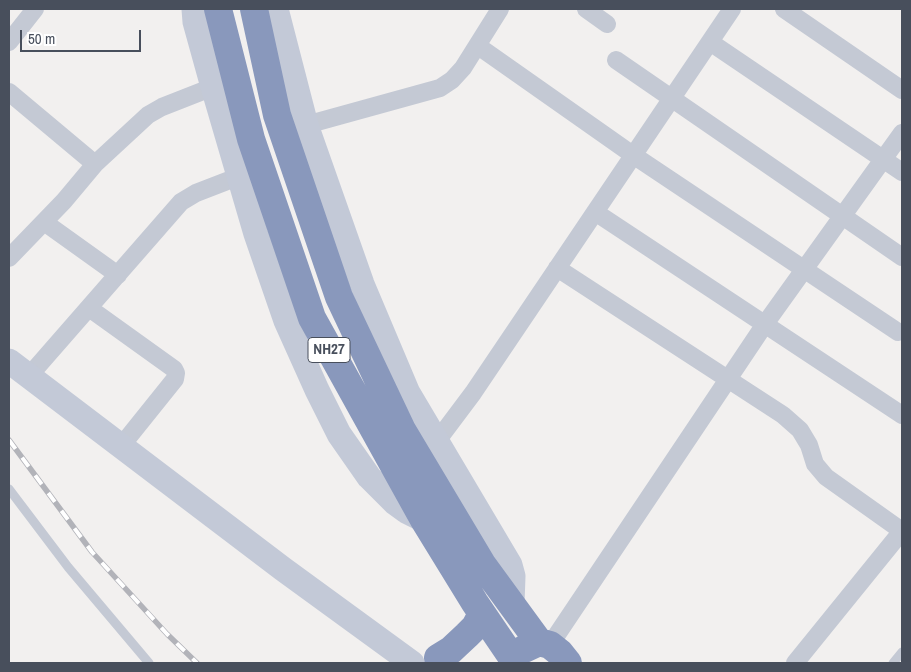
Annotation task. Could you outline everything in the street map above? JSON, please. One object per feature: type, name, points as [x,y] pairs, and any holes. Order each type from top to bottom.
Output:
[{"type":"highway","name":"NH27","points":[[218,9],[250,139],[312,318],[424,520],[512,661],[527,646],[552,650]]},
{"type":"highway","name":"NH27","points":[[254,9],[277,115],[339,297],[402,430],[482,564],[512,604],[552,650]]},
{"type":"highway","points":[[434,662],[467,635],[475,627],[482,614]]},
{"type":"street","points":[[9,42],[35,9]]},
{"type":"street","points":[[194,9],[195,22],[256,234],[286,321],[317,390],[339,434],[369,477],[379,489],[406,511],[424,520]]},
{"type":"street","points":[[276,9],[306,125],[366,293],[408,393],[510,565],[513,576],[512,604]]},
{"type":"street","points":[[306,125],[440,88],[458,74],[478,46],[500,9]]},
{"type":"street","points":[[586,9],[607,24]]},
{"type":"street","points":[[437,441],[473,393],[732,9]]},
{"type":"street","points":[[784,9],[902,90]]},
{"type":"street","points":[[710,42],[902,172]]},
{"type":"street","points":[[478,46],[633,155],[898,332]]},
{"type":"street","points":[[616,60],[902,257]]},
{"type":"street","points":[[9,258],[44,222],[95,164],[148,115],[162,107],[213,87]]},
{"type":"street","points":[[9,92],[95,164]]},
{"type":"street","points":[[552,650],[765,324],[902,133]]},
{"type":"street","points":[[240,176],[196,193],[181,202],[89,308],[14,364],[284,569],[384,642],[434,662]]},
{"type":"street","points":[[595,212],[902,415]]},
{"type":"street","points":[[44,222],[118,275]]},
{"type":"street","points":[[557,268],[783,415],[800,430],[809,445],[816,464],[826,477],[902,531],[795,663]]},
{"type":"street","points":[[89,308],[174,369],[176,373],[175,379],[122,445]]},
{"type":"lane","points":[[9,489],[68,567],[149,663]]},
{"type":"lane","points":[[893,663],[902,652]]},
{"type":"railway","points":[[9,440],[92,552],[167,634],[197,663]]}]
